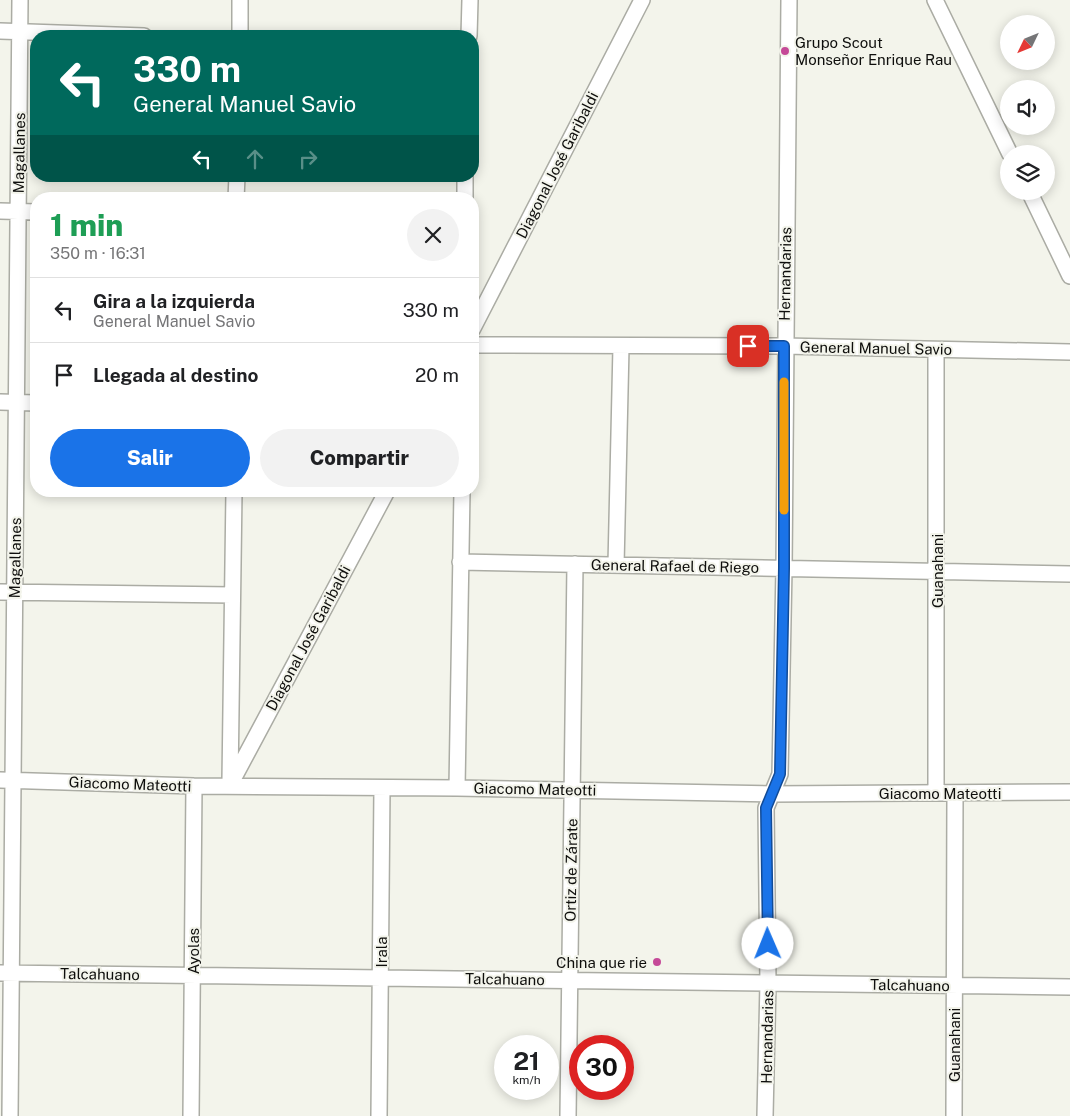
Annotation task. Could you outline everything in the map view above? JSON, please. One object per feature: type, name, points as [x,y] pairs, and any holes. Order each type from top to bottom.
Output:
[{"type":"street","name":"Magallanes","points":[[10,1116],[6,973],[7,592],[16,402],[20,0]]},
{"type":"street","points":[[240,0],[240,30]]},
{"type":"street","points":[[468,30],[470,0]]},
{"type":"street","name":"Diagonal José Garibaldi","points":[[479,316],[642,0]]},
{"type":"street","name":"Hernandarias","points":[[766,1116],[768,983],[766,808],[780,774],[784,568],[784,346],[789,0]]},
{"type":"street","points":[[935,0],[1006,145]]},
{"type":"street","points":[[0,31],[30,32]]},
{"type":"street","points":[[1033,200],[1070,276]]},
{"type":"street","points":[[0,211],[30,212]]},
{"type":"street","name":"General Manuel Savio","points":[[479,345],[784,346],[1070,352]]},
{"type":"street","points":[[616,565],[621,347]]},
{"type":"street","name":"Guanahani","points":[[936,350],[938,571],[936,793]]},
{"type":"street","points":[[0,402],[30,402]]},
{"type":"street","points":[[230,786],[234,497]]},
{"type":"street","name":"Diagonal José Garibaldi","points":[[230,786],[384,497]]},
{"type":"street","points":[[457,788],[462,497]]},
{"type":"street","name":"General Rafael de Riego","points":[[460,562],[1070,574]]},
{"type":"street","name":"Ortiz de Zárate","points":[[568,1116],[575,564]]},
{"type":"street","points":[[7,592],[232,595]]},
{"type":"street","name":"Giacomo Mateotti","points":[[6,780],[194,786],[457,788],[772,794],[1070,792]]},
{"type":"street","name":"Ayolas","points":[[191,1116],[194,786]]},
{"type":"street","name":"Irala","points":[[379,1116],[382,788]]},
{"type":"street","name":"Guanahani","points":[[954,1116],[955,794]]},
{"type":"street","name":"Talcahuano","points":[[6,973],[1070,987]]},
{"type":"slow traffic","points":[[784,382],[784,510]]},
{"type":"place","name":"Grupo Scout Monseñor Enrique Rau","points":[[785,51]]},
{"type":"place","name":"China que rie","points":[[657,962]]},
{"type":"route","points":[[748,346],[784,346],[784,568],[780,774],[766,808],[768,944]]}]
